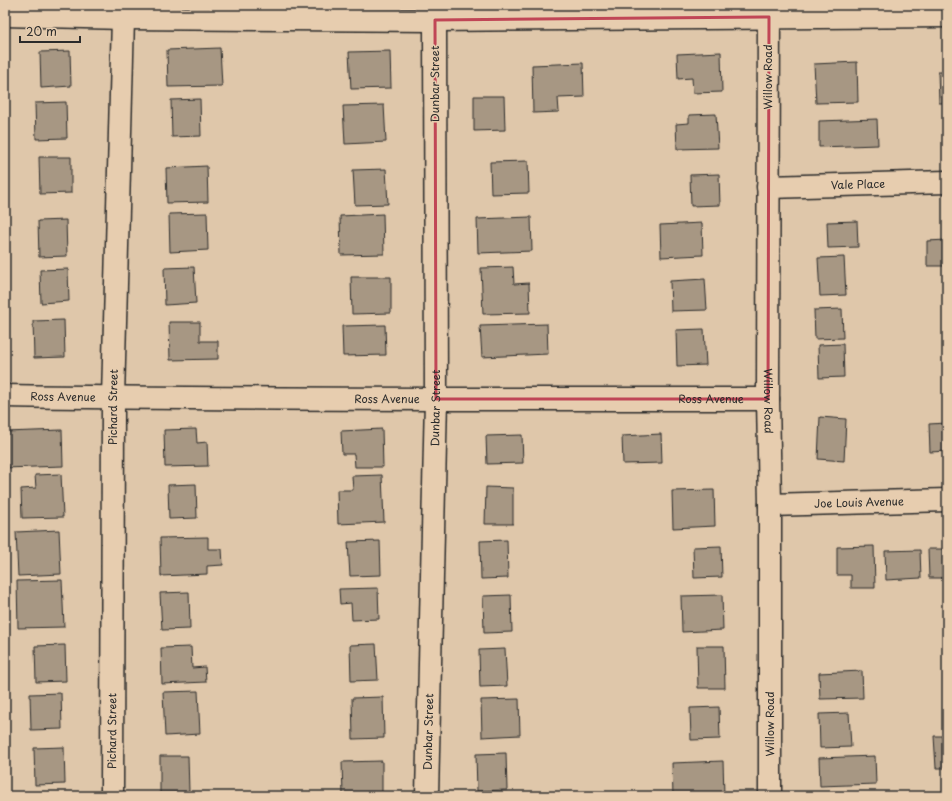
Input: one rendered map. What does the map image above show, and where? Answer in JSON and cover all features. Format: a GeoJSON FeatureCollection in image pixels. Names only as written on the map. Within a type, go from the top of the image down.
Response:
{"type":"FeatureCollection","features":[{"type":"Feature","properties":{"kind":"street"},"geometry":{"type":"LineString","coordinates":[[5,15],[123,18],[435,20],[769,11],[947,16]]}},
{"type":"Feature","properties":{"kind":"street","name":"Willow Road"},"geometry":{"type":"LineString","coordinates":[[769,11],[768,399],[770,505],[770,796]]}},
{"type":"Feature","properties":{"kind":"street","name":"Pichard Street"},"geometry":{"type":"LineString","coordinates":[[112,796],[113,398],[123,18]]}},
{"type":"Feature","properties":{"kind":"street","name":"Dunbar Street"},"geometry":{"type":"LineString","coordinates":[[427,796],[436,399],[435,20]]}},
{"type":"Feature","properties":{"kind":"street","name":"Vale Place"},"geometry":{"type":"LineString","coordinates":[[768,187],[947,182]]}},
{"type":"Feature","properties":{"kind":"street","name":"Ross Avenue"},"geometry":{"type":"LineString","coordinates":[[5,396],[113,398],[768,399]]}},
{"type":"Feature","properties":{"kind":"street","name":"Joe Louis Avenue"},"geometry":{"type":"LineString","coordinates":[[770,505],[947,500]]}},
{"type":"Feature","properties":{"kind":"highlighted area"},"geometry":{"type":"Polygon","coordinates":[[[769,17],[768,399],[436,399],[435,20],[769,17]]]}},
{"type":"Feature","properties":{"kind":"building"},"geometry":{"type":"Polygon","coordinates":[[[220,48],[222,86],[168,87],[167,50],[220,48]]]}},
{"type":"Feature","properties":{"kind":"building"},"geometry":{"type":"Polygon","coordinates":[[[70,51],[71,86],[41,88],[40,52],[70,51]]]}},
{"type":"Feature","properties":{"kind":"building"},"geometry":{"type":"Polygon","coordinates":[[[390,51],[391,88],[351,89],[349,52],[390,51]]]}},
{"type":"Feature","properties":{"kind":"building"},"geometry":{"type":"Polygon","coordinates":[[[721,52],[722,92],[693,93],[692,78],[678,79],[677,54],[721,52]]]}},
{"type":"Feature","properties":{"kind":"building"},"geometry":{"type":"Polygon","coordinates":[[[857,62],[858,102],[816,103],[814,64],[857,62]]]}},
{"type":"Feature","properties":{"kind":"building"},"geometry":{"type":"Polygon","coordinates":[[[583,63],[584,97],[558,98],[559,112],[533,113],[532,65],[583,63]]]}},
{"type":"Feature","properties":{"kind":"building"},"geometry":{"type":"Polygon","coordinates":[[[938,72],[947,72],[947,103],[939,103],[938,72]]]}},
{"type":"Feature","properties":{"kind":"building"},"geometry":{"type":"Polygon","coordinates":[[[474,96],[504,96],[505,130],[474,131],[474,96]]]}},
{"type":"Feature","properties":{"kind":"building"},"geometry":{"type":"Polygon","coordinates":[[[200,99],[201,136],[172,137],[171,100],[200,99]]]}},
{"type":"Feature","properties":{"kind":"building"},"geometry":{"type":"Polygon","coordinates":[[[66,102],[67,138],[36,139],[35,103],[66,102]]]}},
{"type":"Feature","properties":{"kind":"building"},"geometry":{"type":"Polygon","coordinates":[[[384,105],[386,142],[345,144],[343,106],[384,105]]]}},
{"type":"Feature","properties":{"kind":"building"},"geometry":{"type":"Polygon","coordinates":[[[716,114],[718,148],[677,149],[676,124],[689,123],[689,115],[716,114]]]}},
{"type":"Feature","properties":{"kind":"building"},"geometry":{"type":"Polygon","coordinates":[[[877,119],[878,145],[819,147],[819,121],[877,119]]]}},
{"type":"Feature","properties":{"kind":"building"},"geometry":{"type":"Polygon","coordinates":[[[39,157],[71,157],[71,193],[40,194],[39,157]]]}},
{"type":"Feature","properties":{"kind":"building"},"geometry":{"type":"Polygon","coordinates":[[[528,161],[529,193],[491,194],[490,162],[528,161]]]}},
{"type":"Feature","properties":{"kind":"building"},"geometry":{"type":"Polygon","coordinates":[[[207,166],[208,202],[167,203],[166,168],[207,166]]]}},
{"type":"Feature","properties":{"kind":"building"},"geometry":{"type":"Polygon","coordinates":[[[386,169],[388,204],[355,205],[353,170],[386,169]]]}},
{"type":"Feature","properties":{"kind":"building"},"geometry":{"type":"Polygon","coordinates":[[[719,174],[720,205],[691,206],[690,175],[719,174]]]}},
{"type":"Feature","properties":{"kind":"building"},"geometry":{"type":"Polygon","coordinates":[[[207,213],[208,250],[170,252],[169,214],[207,213]]]}},
{"type":"Feature","properties":{"kind":"building"},"geometry":{"type":"Polygon","coordinates":[[[383,214],[384,254],[341,255],[340,216],[383,214]]]}},
{"type":"Feature","properties":{"kind":"building"},"geometry":{"type":"Polygon","coordinates":[[[531,217],[532,251],[478,253],[477,219],[531,217]]]}},
{"type":"Feature","properties":{"kind":"building"},"geometry":{"type":"Polygon","coordinates":[[[66,220],[67,256],[39,257],[38,221],[66,220]]]}},
{"type":"Feature","properties":{"kind":"building"},"geometry":{"type":"Polygon","coordinates":[[[857,221],[858,247],[828,248],[827,222],[857,221]]]}},
{"type":"Feature","properties":{"kind":"building"},"geometry":{"type":"Polygon","coordinates":[[[702,223],[703,255],[661,257],[660,225],[702,223]]]}},
{"type":"Feature","properties":{"kind":"building"},"geometry":{"type":"Polygon","coordinates":[[[947,240],[947,266],[927,266],[927,241],[947,240]]]}},
{"type":"Feature","properties":{"kind":"building"},"geometry":{"type":"Polygon","coordinates":[[[844,257],[846,295],[820,296],[818,258],[844,257]]]}},
{"type":"Feature","properties":{"kind":"building"},"geometry":{"type":"Polygon","coordinates":[[[194,267],[196,303],[165,305],[164,268],[194,267]]]}},
{"type":"Feature","properties":{"kind":"building"},"geometry":{"type":"Polygon","coordinates":[[[513,267],[514,284],[529,283],[530,313],[483,314],[481,268],[513,267]]]}},
{"type":"Feature","properties":{"kind":"building"},"geometry":{"type":"Polygon","coordinates":[[[68,269],[69,301],[41,303],[40,270],[68,269]]]}},
{"type":"Feature","properties":{"kind":"building"},"geometry":{"type":"Polygon","coordinates":[[[351,277],[391,277],[391,313],[352,314],[351,277]]]}},
{"type":"Feature","properties":{"kind":"building"},"geometry":{"type":"Polygon","coordinates":[[[705,279],[707,310],[671,311],[670,281],[705,279]]]}},
{"type":"Feature","properties":{"kind":"building"},"geometry":{"type":"Polygon","coordinates":[[[842,309],[843,338],[815,339],[814,310],[842,309]]]}},
{"type":"Feature","properties":{"kind":"building"},"geometry":{"type":"Polygon","coordinates":[[[64,320],[65,357],[34,358],[33,321],[64,320]]]}},
{"type":"Feature","properties":{"kind":"building"},"geometry":{"type":"Polygon","coordinates":[[[169,322],[200,322],[200,341],[218,341],[218,359],[170,360],[169,322]]]}},
{"type":"Feature","properties":{"kind":"building"},"geometry":{"type":"Polygon","coordinates":[[[547,324],[548,354],[482,357],[480,326],[547,324]]]}},
{"type":"Feature","properties":{"kind":"building"},"geometry":{"type":"Polygon","coordinates":[[[385,325],[386,355],[343,356],[342,326],[385,325]]]}},
{"type":"Feature","properties":{"kind":"building"},"geometry":{"type":"Polygon","coordinates":[[[704,329],[706,365],[677,366],[676,330],[704,329]]]}},
{"type":"Feature","properties":{"kind":"building"},"geometry":{"type":"Polygon","coordinates":[[[843,344],[844,377],[819,378],[818,345],[843,344]]]}},
{"type":"Feature","properties":{"kind":"building"},"geometry":{"type":"Polygon","coordinates":[[[820,417],[846,419],[844,461],[818,459],[820,417]]]}},
{"type":"Feature","properties":{"kind":"building"},"geometry":{"type":"Polygon","coordinates":[[[947,423],[947,451],[930,452],[929,424],[947,423]]]}},
{"type":"Feature","properties":{"kind":"building"},"geometry":{"type":"Polygon","coordinates":[[[196,429],[197,443],[207,442],[208,466],[165,467],[164,430],[196,429]]]}},
{"type":"Feature","properties":{"kind":"building"},"geometry":{"type":"Polygon","coordinates":[[[382,429],[383,467],[355,467],[354,454],[342,454],[341,431],[382,429]]]}},
{"type":"Feature","properties":{"kind":"building"},"geometry":{"type":"Polygon","coordinates":[[[62,430],[63,466],[5,468],[5,432],[62,430]]]}},
{"type":"Feature","properties":{"kind":"building"},"geometry":{"type":"Polygon","coordinates":[[[661,434],[662,463],[623,464],[622,436],[661,434]]]}},
{"type":"Feature","properties":{"kind":"building"},"geometry":{"type":"Polygon","coordinates":[[[522,435],[523,463],[487,464],[486,436],[522,435]]]}},
{"type":"Feature","properties":{"kind":"building"},"geometry":{"type":"Polygon","coordinates":[[[61,474],[63,517],[22,518],[21,489],[36,488],[35,475],[61,474]]]}},
{"type":"Feature","properties":{"kind":"building"},"geometry":{"type":"Polygon","coordinates":[[[382,475],[384,522],[338,524],[337,490],[353,490],[352,476],[382,475]]]}},
{"type":"Feature","properties":{"kind":"building"},"geometry":{"type":"Polygon","coordinates":[[[196,484],[197,518],[169,519],[168,485],[196,484]]]}},
{"type":"Feature","properties":{"kind":"building"},"geometry":{"type":"Polygon","coordinates":[[[486,487],[513,488],[513,524],[485,524],[486,487]]]}},
{"type":"Feature","properties":{"kind":"building"},"geometry":{"type":"Polygon","coordinates":[[[714,490],[715,526],[673,528],[672,491],[714,490]]]}},
{"type":"Feature","properties":{"kind":"building"},"geometry":{"type":"Polygon","coordinates":[[[59,530],[61,574],[18,576],[16,532],[59,530]]]}},
{"type":"Feature","properties":{"kind":"building"},"geometry":{"type":"Polygon","coordinates":[[[208,537],[208,549],[222,549],[223,565],[207,566],[207,574],[161,576],[160,538],[208,537]]]}},
{"type":"Feature","properties":{"kind":"building"},"geometry":{"type":"Polygon","coordinates":[[[507,540],[508,578],[481,579],[480,541],[507,540]]]}},
{"type":"Feature","properties":{"kind":"building"},"geometry":{"type":"Polygon","coordinates":[[[380,541],[381,575],[350,576],[348,542],[380,541]]]}},
{"type":"Feature","properties":{"kind":"building"},"geometry":{"type":"Polygon","coordinates":[[[721,546],[722,577],[694,578],[693,547],[721,546]]]}},
{"type":"Feature","properties":{"kind":"building"},"geometry":{"type":"Polygon","coordinates":[[[874,546],[875,588],[851,588],[851,575],[837,575],[837,547],[874,546]]]}},
{"type":"Feature","properties":{"kind":"building"},"geometry":{"type":"Polygon","coordinates":[[[928,549],[947,549],[947,578],[929,578],[928,549]]]}},
{"type":"Feature","properties":{"kind":"building"},"geometry":{"type":"Polygon","coordinates":[[[920,550],[921,578],[886,580],[885,551],[920,550]]]}},
{"type":"Feature","properties":{"kind":"building"},"geometry":{"type":"Polygon","coordinates":[[[62,580],[64,627],[18,628],[17,581],[62,580]]]}},
{"type":"Feature","properties":{"kind":"building"},"geometry":{"type":"Polygon","coordinates":[[[378,588],[379,619],[352,620],[351,603],[340,604],[339,589],[378,588]]]}},
{"type":"Feature","properties":{"kind":"building"},"geometry":{"type":"Polygon","coordinates":[[[189,592],[190,629],[162,630],[160,593],[189,592]]]}},
{"type":"Feature","properties":{"kind":"building"},"geometry":{"type":"Polygon","coordinates":[[[511,595],[512,632],[484,633],[483,596],[511,595]]]}},
{"type":"Feature","properties":{"kind":"building"},"geometry":{"type":"Polygon","coordinates":[[[722,595],[723,630],[682,632],[681,596],[722,595]]]}},
{"type":"Feature","properties":{"kind":"building"},"geometry":{"type":"Polygon","coordinates":[[[376,644],[378,680],[351,681],[350,645],[376,644]]]}},
{"type":"Feature","properties":{"kind":"building"},"geometry":{"type":"Polygon","coordinates":[[[65,645],[66,681],[36,682],[35,646],[65,645]]]}},
{"type":"Feature","properties":{"kind":"building"},"geometry":{"type":"Polygon","coordinates":[[[697,646],[724,646],[725,688],[698,688],[697,646]]]}},
{"type":"Feature","properties":{"kind":"building"},"geometry":{"type":"Polygon","coordinates":[[[191,647],[192,668],[205,667],[206,682],[162,684],[161,648],[191,647]]]}},
{"type":"Feature","properties":{"kind":"building"},"geometry":{"type":"Polygon","coordinates":[[[505,649],[507,686],[480,687],[479,650],[505,649]]]}},
{"type":"Feature","properties":{"kind":"building"},"geometry":{"type":"Polygon","coordinates":[[[862,671],[863,698],[820,699],[819,673],[862,671]]]}},
{"type":"Feature","properties":{"kind":"building"},"geometry":{"type":"Polygon","coordinates":[[[198,691],[200,734],[165,736],[163,692],[198,691]]]}},
{"type":"Feature","properties":{"kind":"building"},"geometry":{"type":"Polygon","coordinates":[[[61,693],[62,729],[31,730],[30,694],[61,693]]]}},
{"type":"Feature","properties":{"kind":"building"},"geometry":{"type":"Polygon","coordinates":[[[383,697],[384,738],[353,739],[352,698],[383,697]]]}},
{"type":"Feature","properties":{"kind":"building"},"geometry":{"type":"Polygon","coordinates":[[[519,699],[520,735],[482,737],[481,700],[519,699]]]}},
{"type":"Feature","properties":{"kind":"building"},"geometry":{"type":"Polygon","coordinates":[[[719,707],[720,739],[691,740],[690,708],[719,707]]]}},
{"type":"Feature","properties":{"kind":"building"},"geometry":{"type":"Polygon","coordinates":[[[849,713],[851,747],[820,748],[819,714],[849,713]]]}},
{"type":"Feature","properties":{"kind":"building"},"geometry":{"type":"Polygon","coordinates":[[[934,736],[947,736],[947,768],[936,768],[934,736]]]}},
{"type":"Feature","properties":{"kind":"building"},"geometry":{"type":"Polygon","coordinates":[[[64,747],[65,784],[35,785],[34,748],[64,747]]]}},
{"type":"Feature","properties":{"kind":"building"},"geometry":{"type":"Polygon","coordinates":[[[506,753],[507,790],[477,791],[476,754],[506,753]]]}},
{"type":"Feature","properties":{"kind":"building"},"geometry":{"type":"Polygon","coordinates":[[[160,756],[188,756],[189,792],[160,793],[160,756]]]}},
{"type":"Feature","properties":{"kind":"building"},"geometry":{"type":"Polygon","coordinates":[[[875,756],[876,784],[820,786],[819,758],[875,756]]]}},
{"type":"Feature","properties":{"kind":"building"},"geometry":{"type":"Polygon","coordinates":[[[382,761],[382,796],[343,796],[342,762],[382,761]]]}},
{"type":"Feature","properties":{"kind":"building"},"geometry":{"type":"Polygon","coordinates":[[[723,761],[724,795],[673,796],[672,763],[723,761]]]}}]}
